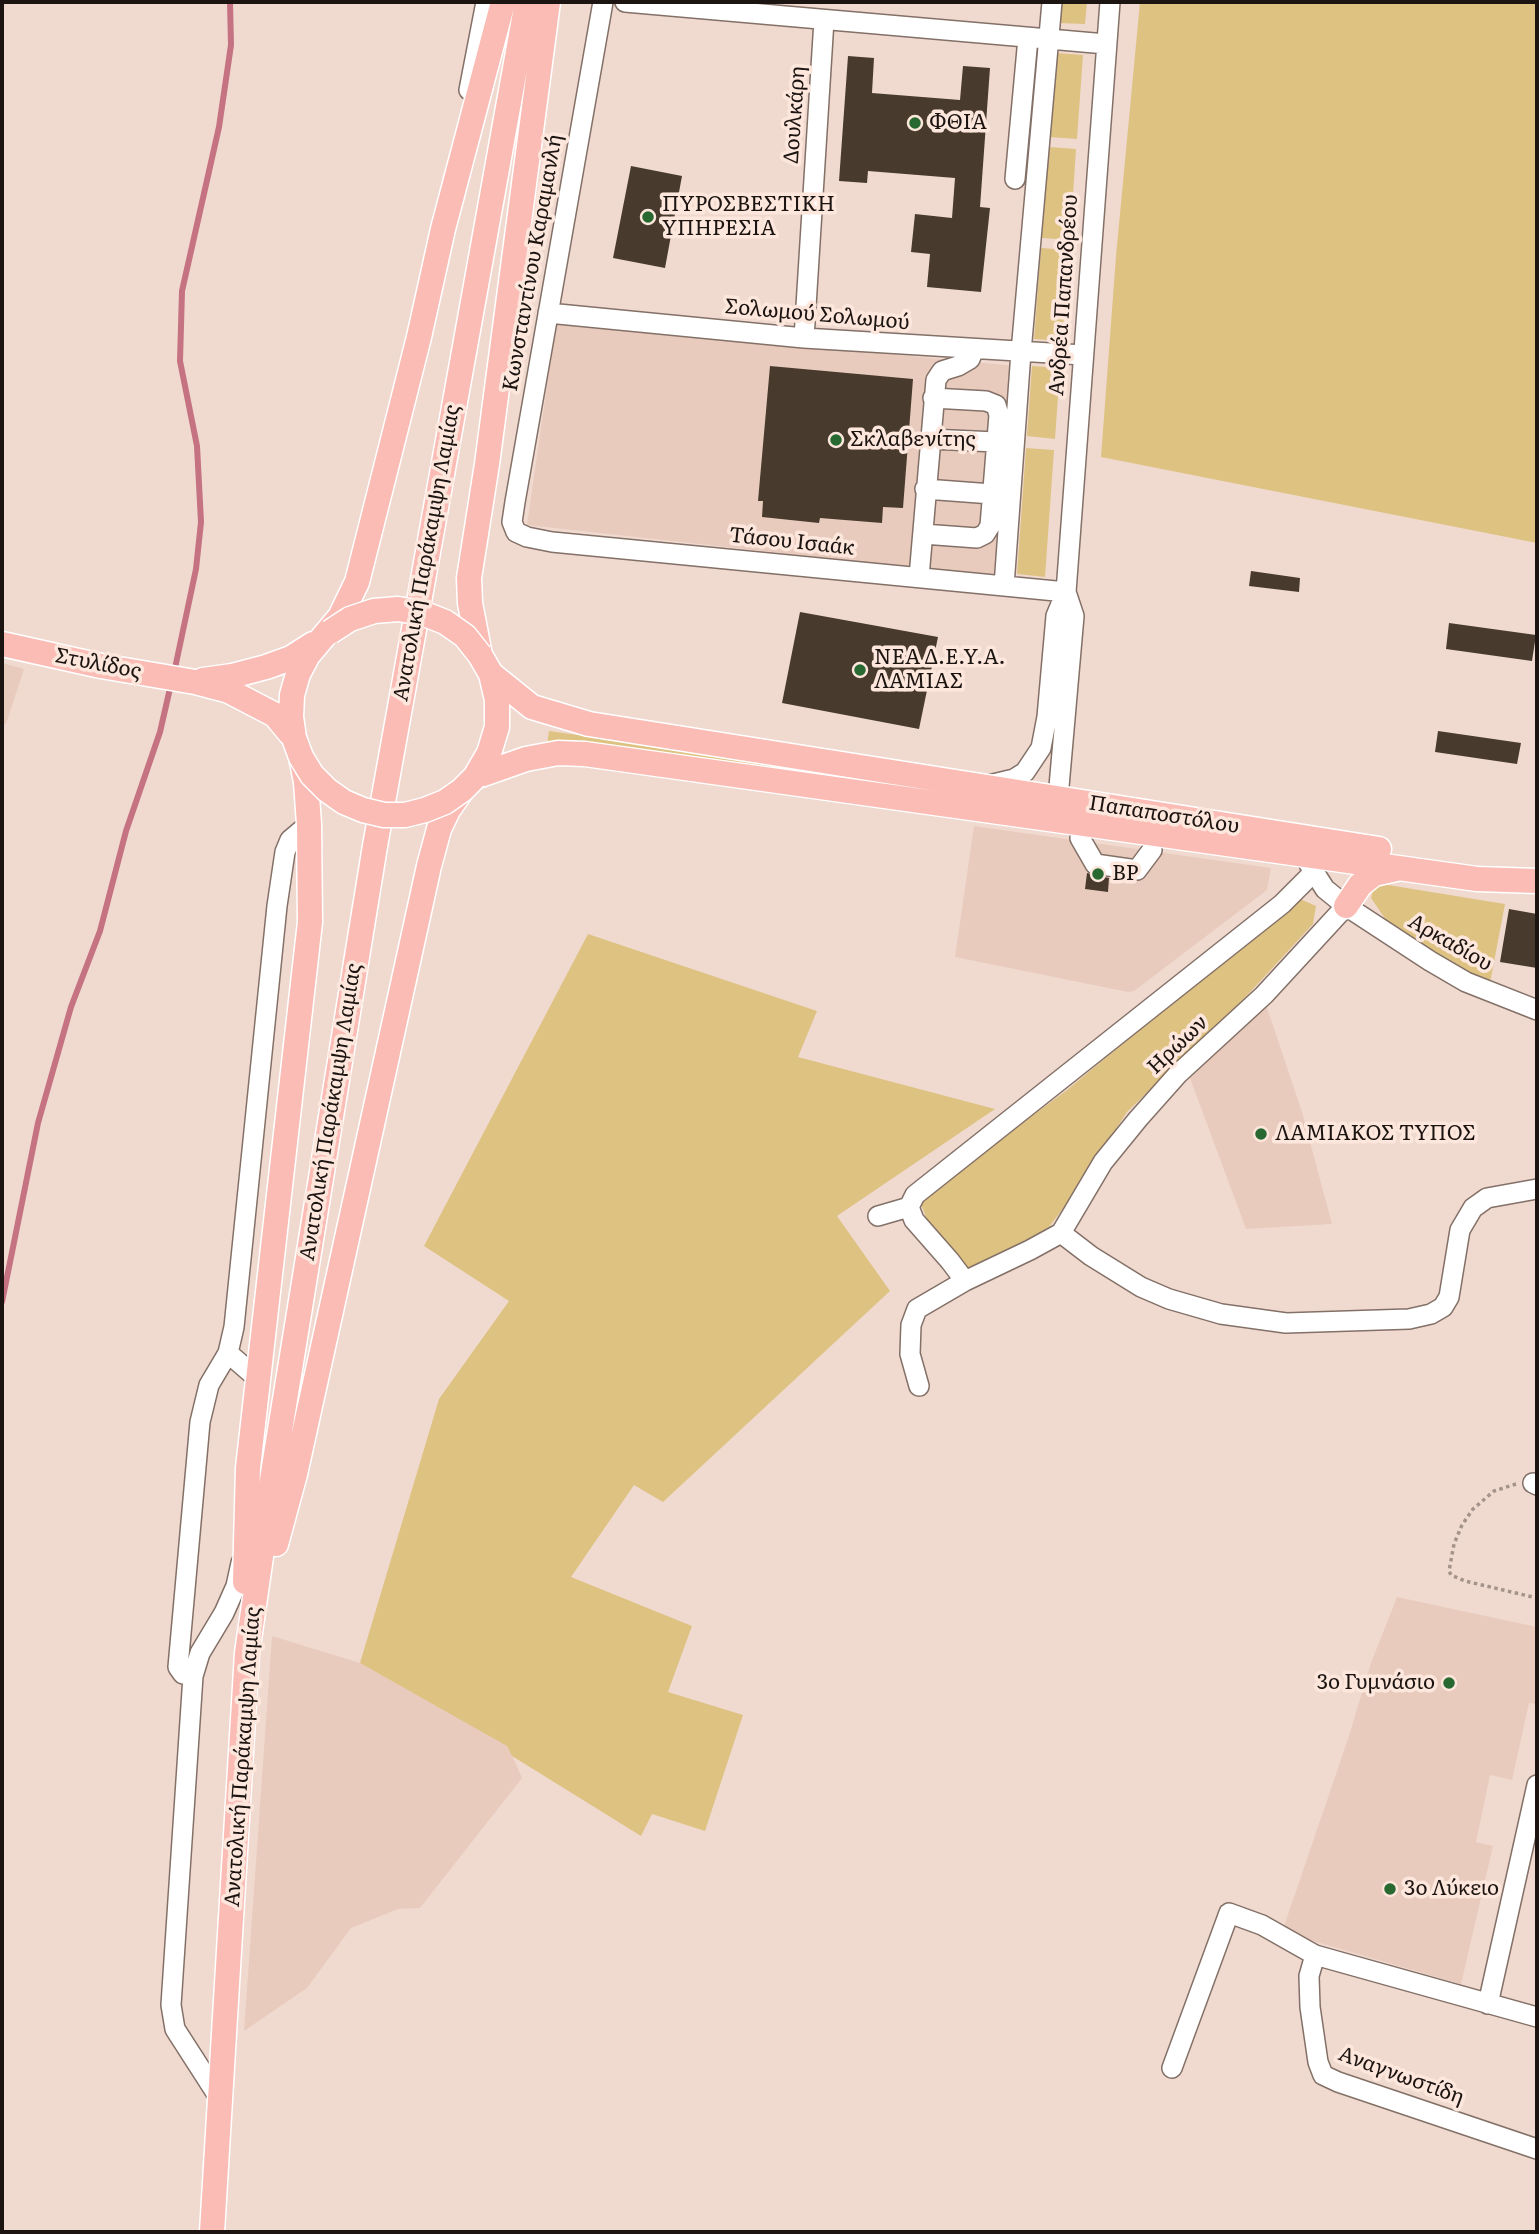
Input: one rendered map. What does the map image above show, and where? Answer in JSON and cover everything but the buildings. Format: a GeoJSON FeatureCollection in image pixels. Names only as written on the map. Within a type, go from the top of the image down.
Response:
{"type":"FeatureCollection","features":[{"type":"Feature","properties":{"kind":"main road"},"geometry":{"type":"LineString","coordinates":[[247,1653],[245,1549],[248,1468],[310,922],[309,824],[291,717],[292,695],[298,674],[308,655],[348,603],[357,582],[419,337],[443,229],[503,2]]}},
{"type":"Feature","properties":{"kind":"main road","name":"Ανατολική Παράκαμψη Λαμίας"},"geometry":{"type":"LineString","coordinates":[[212,2232],[247,1653],[274,1467],[374,846],[527,2]]}},
{"type":"Feature","properties":{"kind":"main road"},"geometry":{"type":"LineString","coordinates":[[247,1653],[295,1474],[429,866],[439,829],[448,810],[489,753],[497,727],[497,700],[470,603],[469,578],[487,464],[548,2]]}},
{"type":"Feature","properties":{"kind":"main road"},"geometry":{"type":"LineString","coordinates":[[325,636],[350,619],[374,611],[398,609],[422,613],[445,622],[464,636],[485,664]]}},
{"type":"Feature","properties":{"kind":"main road","name":"Στυλίδος"},"geometry":{"type":"LineString","coordinates":[[195,682],[266,667],[291,658],[325,636]]}},
{"type":"Feature","properties":{"kind":"main road","name":"Στυλίδος"},"geometry":{"type":"LineString","coordinates":[[2,645],[229,691],[275,715],[298,748]]}},
{"type":"Feature","properties":{"kind":"main road","name":"Παπαποστόλου"},"geometry":{"type":"LineString","coordinates":[[485,664],[532,707],[561,717],[589,724],[986,786],[1052,808]]}},
{"type":"Feature","properties":{"kind":"main road"},"geometry":{"type":"LineString","coordinates":[[298,748],[312,775],[327,790],[344,802],[384,815],[405,815],[425,810],[445,802],[468,784]]}},
{"type":"Feature","properties":{"kind":"main road","name":"Παπαποστόλου"},"geometry":{"type":"LineString","coordinates":[[468,784],[526,758],[558,753],[585,754],[897,797],[1052,808],[1311,856],[1477,879],[1537,881]]}},
{"type":"Feature","properties":{"kind":"main road","name":"Παπαποστόλου"},"geometry":{"type":"LineString","coordinates":[[1311,856],[1480,864],[1537,881]]}},
{"type":"Feature","properties":{"kind":"main road"},"geometry":{"type":"LineString","coordinates":[[1346,906],[1360,885],[1374,874],[1403,868]]}},
{"type":"Feature","properties":{"kind":"street"},"geometry":{"type":"LineString","coordinates":[[443,229],[486,2]]}},
{"type":"Feature","properties":{"kind":"street","name":"Κωνσταντίνου Καραμανλή"},"geometry":{"type":"LineString","coordinates":[[516,531],[512,522],[603,2]]}},
{"type":"Feature","properties":{"kind":"street"},"geometry":{"type":"LineString","coordinates":[[625,2],[1106,44]]}},
{"type":"Feature","properties":{"kind":"street"},"geometry":{"type":"LineString","coordinates":[[1004,586],[1021,352],[1052,2]]}},
{"type":"Feature","properties":{"kind":"street","name":"Ανδρέα Παπανδρέου"},"geometry":{"type":"LineString","coordinates":[[986,786],[1014,779],[1025,772],[1041,748],[1047,717],[1056,616],[1066,592],[1110,2]]}},
{"type":"Feature","properties":{"kind":"street","name":"Δουλκάρη"},"geometry":{"type":"LineString","coordinates":[[804,338],[824,20]]}},
{"type":"Feature","properties":{"kind":"street"},"geometry":{"type":"LineString","coordinates":[[1015,179],[1028,38]]}},
{"type":"Feature","properties":{"kind":"street","name":"Σολωμού Σολωμού"},"geometry":{"type":"LineString","coordinates":[[548,313],[804,338],[1083,355]]}},
{"type":"Feature","properties":{"kind":"street"},"geometry":{"type":"LineString","coordinates":[[919,578],[936,380],[942,371],[970,359],[974,349]]}},
{"type":"Feature","properties":{"kind":"street"},"geometry":{"type":"LineString","coordinates":[[923,534],[976,538],[985,534],[990,526],[999,415],[996,405],[986,401],[933,398]]}},
{"type":"Feature","properties":{"kind":"street"},"geometry":{"type":"LineString","coordinates":[[930,439],[996,442]]}},
{"type":"Feature","properties":{"kind":"street"},"geometry":{"type":"LineString","coordinates":[[925,489],[992,494]]}},
{"type":"Feature","properties":{"kind":"street","name":"Τάσου Ισαάκ"},"geometry":{"type":"LineString","coordinates":[[516,531],[527,537],[552,542],[1066,592]]}},
{"type":"Feature","properties":{"kind":"street","name":"Ανδρέα Παπανδρέου"},"geometry":{"type":"LineString","coordinates":[[1052,808],[1074,616],[1066,592]]}},
{"type":"Feature","properties":{"kind":"street"},"geometry":{"type":"LineString","coordinates":[[192,1676],[183,1675],[178,1667],[200,1422],[209,1385],[228,1353],[234,1327],[283,866],[290,840],[309,824]]}},
{"type":"Feature","properties":{"kind":"street"},"geometry":{"type":"LineString","coordinates":[[1080,838],[1095,864],[1137,870],[1152,850]]}},
{"type":"Feature","properties":{"kind":"street"},"geometry":{"type":"LineString","coordinates":[[878,1216],[909,1207],[915,1195],[1272,912],[1311,856]]}},
{"type":"Feature","properties":{"kind":"street","name":"Αρκαδίου"},"geometry":{"type":"LineString","coordinates":[[1311,856],[1325,889],[1346,906],[1466,982],[1537,1010]]}},
{"type":"Feature","properties":{"kind":"street","name":"Ηρώων"},"geometry":{"type":"LineString","coordinates":[[1061,1233],[1102,1162],[1138,1119],[1178,1074],[1264,995],[1346,906]]}},
{"type":"Feature","properties":{"kind":"street"},"geometry":{"type":"LineString","coordinates":[[919,1386],[910,1354],[911,1325],[917,1309],[1061,1233],[1091,1256],[1141,1287],[1221,1314],[1286,1322],[1409,1319],[1430,1314],[1443,1307],[1449,1297],[1460,1230],[1473,1208],[1487,1198],[1537,1189]]}},
{"type":"Feature","properties":{"kind":"street"},"geometry":{"type":"LineString","coordinates":[[909,1207],[914,1220],[965,1282]]}},
{"type":"Feature","properties":{"kind":"street"},"geometry":{"type":"LineString","coordinates":[[228,1353],[258,1379]]}},
{"type":"Feature","properties":{"kind":"street"},"geometry":{"type":"LineString","coordinates":[[220,2099],[175,2029],[171,2005],[192,1676],[200,1653],[224,1613],[236,1586],[245,1549]]}},
{"type":"Feature","properties":{"kind":"street"},"geometry":{"type":"LineString","coordinates":[[1488,2004],[1537,1785]]}},
{"type":"Feature","properties":{"kind":"street"},"geometry":{"type":"LineString","coordinates":[[1172,2068],[1229,1913],[1262,1925],[1315,1955],[1537,2017]]}},
{"type":"Feature","properties":{"kind":"street","name":"Αναγνωστίδη"},"geometry":{"type":"LineString","coordinates":[[1315,1955],[1309,1976],[1310,2007],[1318,2062],[1323,2075],[1537,2149]]}},
{"type":"Feature","properties":{"kind":"path"},"geometry":{"type":"LineString","coordinates":[[1535,1484],[1516,1484],[1494,1491],[1473,1509],[1454,1544],[1449,1571],[1451,1575],[1465,1581],[1537,1598]]}},
{"type":"Feature","properties":{"kind":"shaded area"},"geometry":{"type":"Polygon","coordinates":[[[1059,2],[1087,2],[1085,24],[1058,23],[1059,2]]]}},
{"type":"Feature","properties":{"kind":"shaded area"},"geometry":{"type":"Polygon","coordinates":[[[1140,2],[1537,2],[1537,543],[1101,457],[1116,256],[1140,2]]]}},
{"type":"Feature","properties":{"kind":"shaded area"},"geometry":{"type":"Polygon","coordinates":[[[1056,53],[1083,55],[1077,139],[1049,137],[1056,53]]]}},
{"type":"Feature","properties":{"kind":"shaded area"},"geometry":{"type":"Polygon","coordinates":[[[1049,147],[1076,149],[1070,240],[1042,238],[1049,147]]]}},
{"type":"Feature","properties":{"kind":"shaded area"},"geometry":{"type":"Polygon","coordinates":[[[1041,248],[1069,250],[1062,341],[1034,339],[1041,248]]]}},
{"type":"Feature","properties":{"kind":"shaded area"},"geometry":{"type":"Polygon","coordinates":[[[556,323],[1017,366],[1000,577],[527,525],[556,323]]]}},
{"type":"Feature","properties":{"kind":"shaded area"},"geometry":{"type":"Polygon","coordinates":[[[1032,366],[1060,368],[1055,439],[1027,436],[1032,366]]]}},
{"type":"Feature","properties":{"kind":"shaded area"},"geometry":{"type":"Polygon","coordinates":[[[1026,448],[1054,450],[1045,577],[1017,574],[1026,448]]]}},
{"type":"Feature","properties":{"kind":"shaded area"},"geometry":{"type":"Polygon","coordinates":[[[2,663],[24,669],[6,724],[2,725],[2,663]]]}},
{"type":"Feature","properties":{"kind":"shaded area"},"geometry":{"type":"Polygon","coordinates":[[[549,731],[1003,795],[1002,803],[547,745],[549,731]]]}},
{"type":"Feature","properties":{"kind":"shaded area"},"geometry":{"type":"Polygon","coordinates":[[[974,826],[1271,868],[1267,890],[1134,991],[1128,992],[955,957],[974,826]]]}},
{"type":"Feature","properties":{"kind":"shaded area"},"geometry":{"type":"Polygon","coordinates":[[[1382,884],[1505,904],[1490,983],[1474,978],[1386,920],[1371,898],[1374,887],[1382,884]]]}},
{"type":"Feature","properties":{"kind":"shaded area"},"geometry":{"type":"Polygon","coordinates":[[[1298,898],[1316,906],[1313,924],[1240,1003],[1127,1112],[1049,1227],[1016,1248],[967,1272],[932,1233],[921,1204],[971,1161],[1067,1090],[1298,898]]]}},
{"type":"Feature","properties":{"kind":"shaded area"},"geometry":{"type":"Polygon","coordinates":[[[588,934],[817,1011],[798,1057],[995,1109],[837,1216],[890,1291],[663,1502],[634,1485],[571,1577],[692,1626],[668,1692],[743,1715],[705,1831],[652,1814],[641,1836],[512,1756],[507,1746],[360,1663],[439,1399],[509,1301],[424,1246],[588,934]]]}},
{"type":"Feature","properties":{"kind":"shaded area"},"geometry":{"type":"Polygon","coordinates":[[[1266,1005],[1302,1112],[1332,1224],[1246,1229],[1190,1078],[1266,1005]]]}},
{"type":"Feature","properties":{"kind":"shaded area"},"geometry":{"type":"Polygon","coordinates":[[[1397,1597],[1537,1627],[1537,1704],[1529,1703],[1512,1780],[1490,1775],[1476,1842],[1493,1846],[1461,1984],[1282,1932],[1371,1663],[1397,1597]]]}},
{"type":"Feature","properties":{"kind":"shaded area"},"geometry":{"type":"Polygon","coordinates":[[[272,1636],[360,1663],[508,1746],[522,1778],[420,1908],[398,1909],[351,1928],[307,1988],[244,2031],[272,1636]]]}},
{"type":"Feature","properties":{"kind":"waterway"},"geometry":{"type":"LineString","coordinates":[[174,673],[196,569],[201,522],[197,446],[180,361],[182,291],[219,127],[231,45],[230,2]]}},
{"type":"Feature","properties":{"kind":"waterway"},"geometry":{"type":"LineString","coordinates":[[2,1302],[38,1123],[71,1007],[100,931],[126,831],[160,732],[171,684]]}},
{"type":"Feature","properties":{"kind":"place","name":"ΦΘΙΑ"},"geometry":{"type":"Point","coordinates":[915,123]}},
{"type":"Feature","properties":{"kind":"place","name":"ΠΥΡΟΣΒΕΣΤΙΚΗ ΥΠΗΡΕΣΙΑ"},"geometry":{"type":"Point","coordinates":[648,217]}},
{"type":"Feature","properties":{"kind":"place","name":"Σκλαβενίτης"},"geometry":{"type":"Point","coordinates":[836,440]}},
{"type":"Feature","properties":{"kind":"place","name":"ΝΕΑ Δ.Ε.Υ.Α. ΛΑΜΙΑΣ"},"geometry":{"type":"Point","coordinates":[860,670]}},
{"type":"Feature","properties":{"kind":"place","name":"BP"},"geometry":{"type":"Point","coordinates":[1098,874]}},
{"type":"Feature","properties":{"kind":"place","name":"ΛΑΜΙΑΚΟΣ ΤΥΠΟΣ"},"geometry":{"type":"Point","coordinates":[1261,1134]}},
{"type":"Feature","properties":{"kind":"place","name":"3ο Γυμνάσιο"},"geometry":{"type":"Point","coordinates":[1449,1683]}},
{"type":"Feature","properties":{"kind":"place","name":"3ο Λύκειο"},"geometry":{"type":"Point","coordinates":[1390,1889]}}]}
